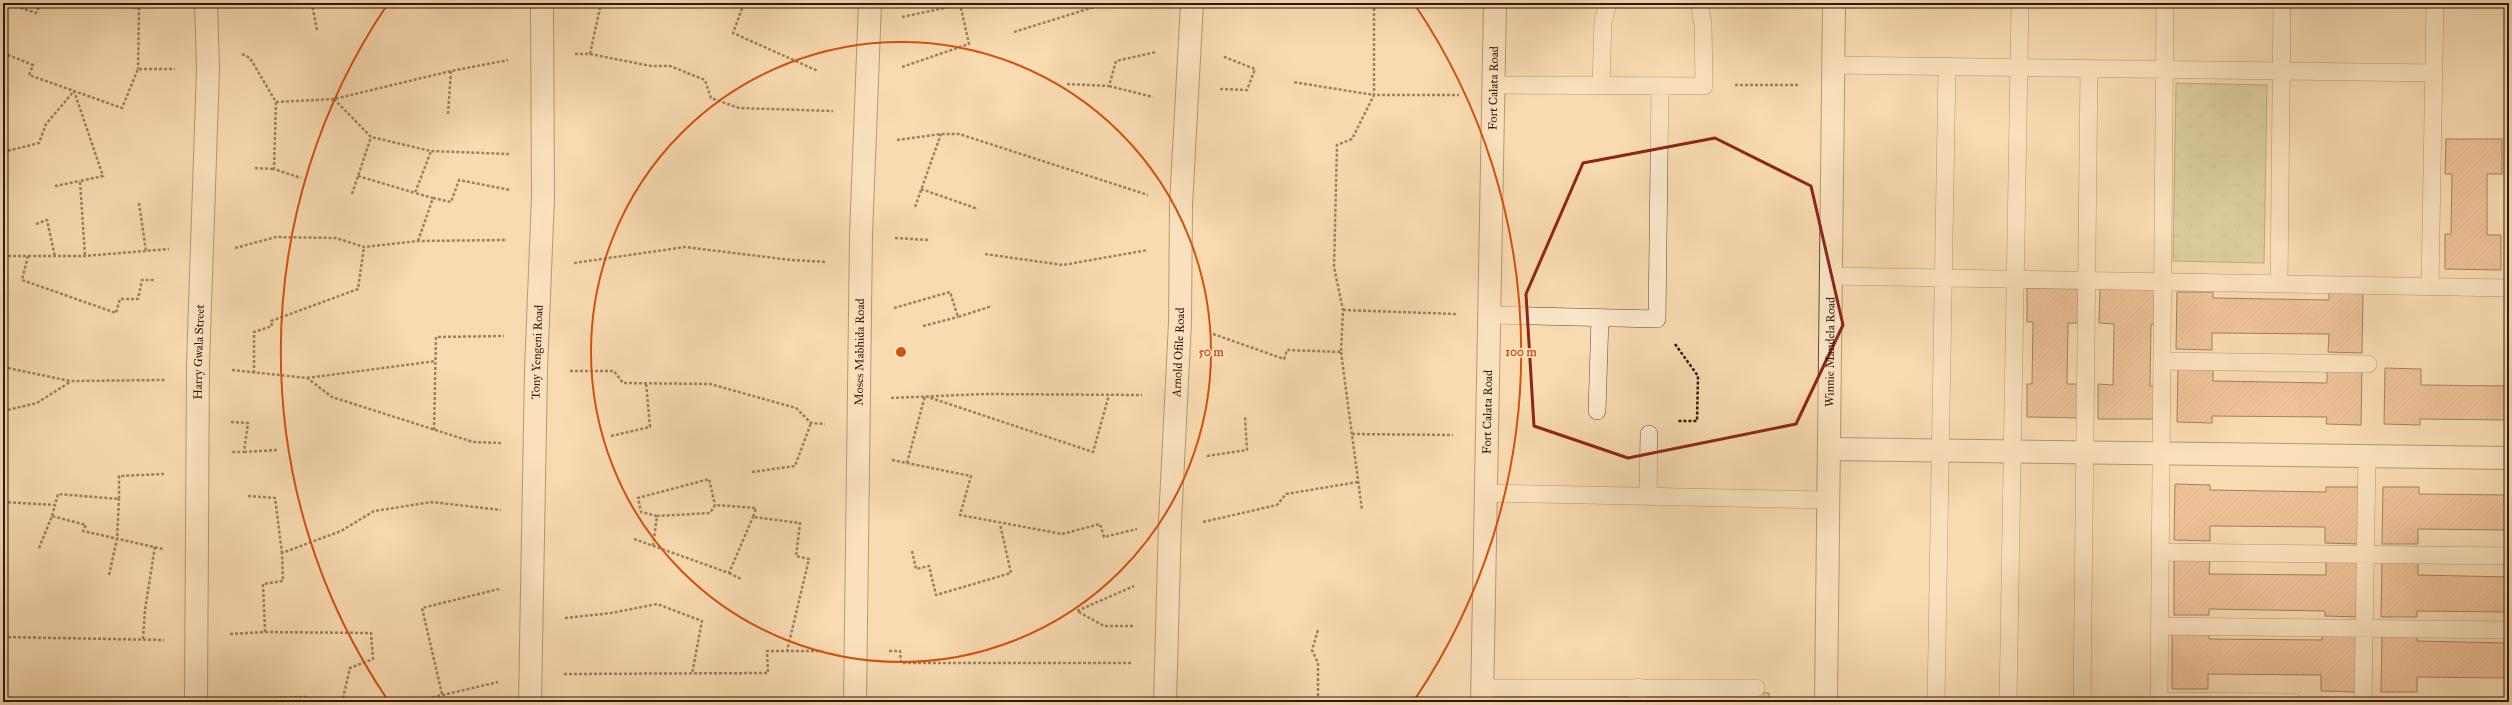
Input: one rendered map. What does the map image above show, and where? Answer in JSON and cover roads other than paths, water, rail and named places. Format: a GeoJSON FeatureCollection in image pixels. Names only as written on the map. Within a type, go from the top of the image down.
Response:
{"type":"FeatureCollection","features":[{"type":"Feature","properties":{"kind":"street","name":"Harry Gwala Street"},"geometry":{"type":"LineString","coordinates":[[196,701],[200,247],[208,69],[206,3]]}},
{"type":"Feature","properties":{"kind":"street","name":"Tony Yengeni Road"},"geometry":{"type":"LineString","coordinates":[[530,702],[534,445],[542,197],[542,3]]}},
{"type":"Feature","properties":{"kind":"street","name":"Moses Mabhida Road"},"geometry":{"type":"LineString","coordinates":[[855,702],[863,146],[870,3]]}},
{"type":"Feature","properties":{"kind":"street","name":"Arnold Ofile Road"},"geometry":{"type":"LineString","coordinates":[[1165,702],[1168,626],[1168,571],[1175,395],[1180,322],[1181,205],[1192,3]]}},
{"type":"Feature","properties":{"kind":"street","name":"Fort Calata Road"},"geometry":{"type":"LineString","coordinates":[[1483,695],[1495,3]]}},
{"type":"Feature","properties":{"kind":"street","name":"Winnie Mandela Road"},"geometry":{"type":"LineString","coordinates":[[1826,702],[1834,3]]}},
{"type":"Feature","properties":{"kind":"street"},"geometry":{"type":"LineString","coordinates":[[1829,449],[2509,458]]}},
{"type":"Feature","properties":{"kind":"lane"},"geometry":{"type":"LineString","coordinates":[[1601,86],[1602,22],[1608,3]]}},
{"type":"Feature","properties":{"kind":"lane"},"geometry":{"type":"LineString","coordinates":[[1494,90],[1601,86],[1704,86],[1703,24],[1699,3]]}},
{"type":"Feature","properties":{"kind":"lane"},"geometry":{"type":"LineString","coordinates":[[2008,702],[2020,3]]}},
{"type":"Feature","properties":{"kind":"lane"},"geometry":{"type":"LineString","coordinates":[[2166,3],[2159,701],[2294,702]]}},
{"type":"Feature","properties":{"kind":"lane"},"geometry":{"type":"LineString","coordinates":[[2279,284],[2282,3]]}},
{"type":"Feature","properties":{"kind":"lane"},"geometry":{"type":"LineString","coordinates":[[2430,286],[2435,3]]}},
{"type":"Feature","properties":{"kind":"lane"},"geometry":{"type":"LineString","coordinates":[[1834,75],[1947,66],[2434,73]]}},
{"type":"Feature","properties":{"kind":"lane"},"geometry":{"type":"LineString","coordinates":[[1936,702],[1947,66]]}},
{"type":"Feature","properties":{"kind":"lane"},"geometry":{"type":"LineString","coordinates":[[2082,702],[2089,68]]}},
{"type":"Feature","properties":{"kind":"lane"},"geometry":{"type":"LineString","coordinates":[[1490,315],[1657,319],[1660,86]]}},
{"type":"Feature","properties":{"kind":"lane"},"geometry":{"type":"LineString","coordinates":[[1831,276],[2509,288]]}},
{"type":"Feature","properties":{"kind":"lane"},"geometry":{"type":"LineString","coordinates":[[1597,411],[1600,318]]}},
{"type":"Feature","properties":{"kind":"lane"},"geometry":{"type":"LineString","coordinates":[[2163,362],[2368,364]]}},
{"type":"Feature","properties":{"kind":"lane"},"geometry":{"type":"LineString","coordinates":[[1648,495],[1649,434]]}},
{"type":"Feature","properties":{"kind":"lane"},"geometry":{"type":"LineString","coordinates":[[2363,702],[2367,456]]}},
{"type":"Feature","properties":{"kind":"lane"},"geometry":{"type":"LineString","coordinates":[[1486,493],[1648,495],[1828,500]]}},
{"type":"Feature","properties":{"kind":"lane"},"geometry":{"type":"LineString","coordinates":[[2160,552],[2509,556]]}},
{"type":"Feature","properties":{"kind":"lane"},"geometry":{"type":"LineString","coordinates":[[2159,626],[2509,630]]}},
{"type":"Feature","properties":{"kind":"lane"},"geometry":{"type":"LineString","coordinates":[[1483,695],[1638,694],[1756,688]]}}]}
